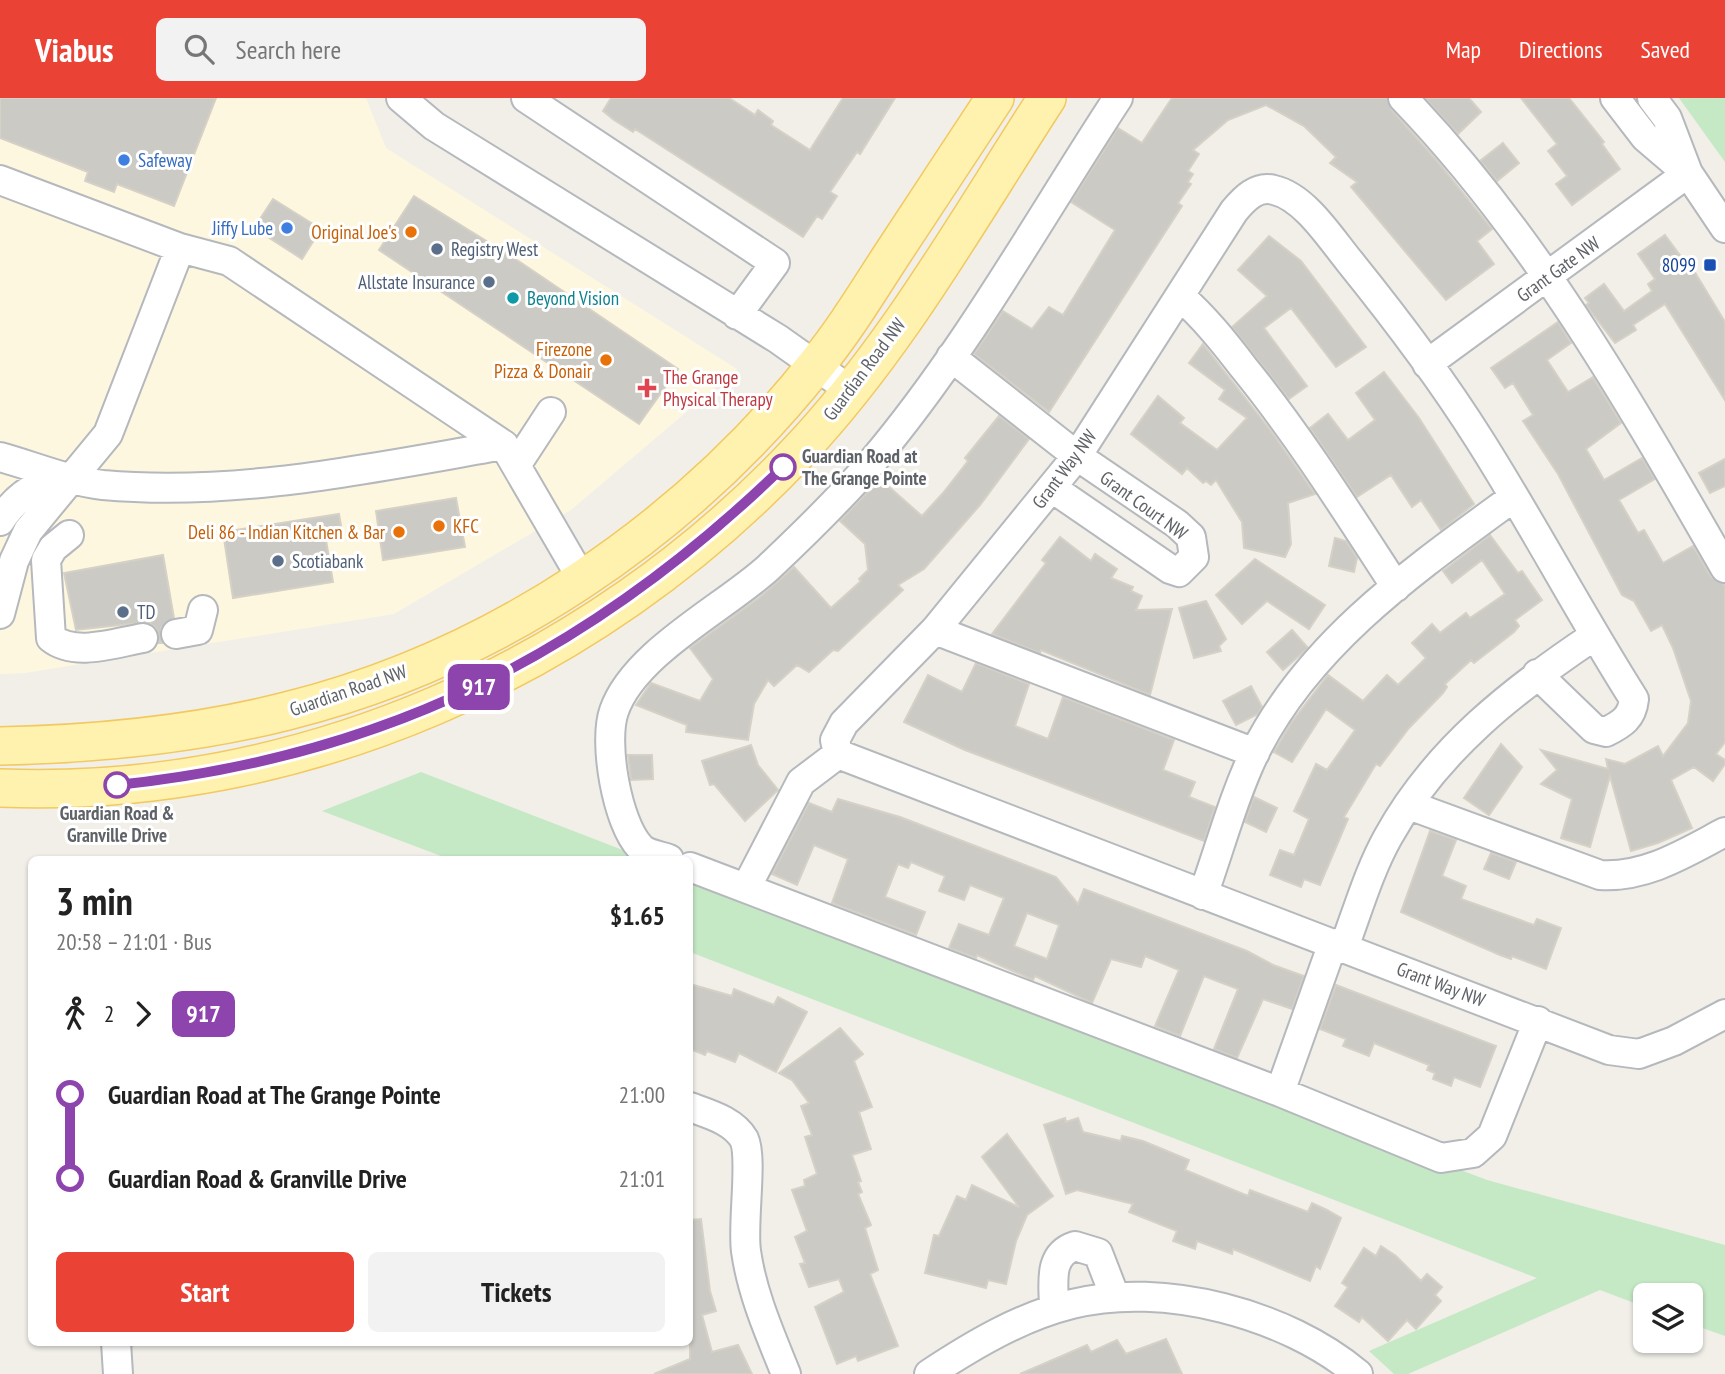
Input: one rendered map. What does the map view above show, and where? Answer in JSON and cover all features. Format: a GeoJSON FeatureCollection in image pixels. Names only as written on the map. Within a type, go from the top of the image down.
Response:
{"type":"FeatureCollection","features":[{"type":"Feature","properties":{"kind":"main road","name":"Guardian Road NW"},"geometry":{"type":"LineString","coordinates":[[0,746],[132,739],[289,711],[370,686],[438,658],[518,620],[582,579],[629,547],[705,485],[817,365],[995,98]]}},
{"type":"Feature","properties":{"kind":"main road","name":"Guardian Road NW"},"geometry":{"type":"LineString","coordinates":[[0,788],[115,785],[262,762],[369,732],[467,693],[566,639],[663,574],[789,461],[850,390],[903,319],[1047,98]]}},
{"type":"Feature","properties":{"kind":"street"},"geometry":{"type":"LineString","coordinates":[[401,98],[434,126],[737,314],[817,365],[850,390]]}},
{"type":"Feature","properties":{"kind":"street"},"geometry":{"type":"LineString","coordinates":[[526,98],[775,263],[737,314]]}},
{"type":"Feature","properties":{"kind":"street"},"geometry":{"type":"LineString","coordinates":[[661,856],[641,849],[623,819],[610,756],[613,712],[624,692],[652,658],[767,568],[871,462],[951,357],[1118,98]]}},
{"type":"Feature","properties":{"kind":"street"},"geometry":{"type":"LineString","coordinates":[[1404,98],[1464,167],[1547,277],[1627,398],[1725,568]]}},
{"type":"Feature","properties":{"kind":"street"},"geometry":{"type":"LineString","coordinates":[[1615,98],[1645,137],[1688,173]]}},
{"type":"Feature","properties":{"kind":"street"},"geometry":{"type":"LineString","coordinates":[[1651,98],[1667,118],[1688,173],[1725,228]]}},
{"type":"Feature","properties":{"kind":"street","name":"Grant Gate NW"},"geometry":{"type":"LineString","coordinates":[[1427,364],[1688,173]]}},
{"type":"Feature","properties":{"kind":"street"},"geometry":{"type":"LineString","coordinates":[[0,180],[180,248],[229,261],[510,454],[582,579]]}},
{"type":"Feature","properties":{"kind":"street","name":"Grant Way NW"},"geometry":{"type":"LineString","coordinates":[[1537,674],[1594,729],[1606,732],[1628,718],[1634,699],[1594,636],[1514,497],[1427,364],[1323,230],[1294,200],[1273,189],[1264,188],[1244,200],[1077,456],[935,629],[844,723],[835,740],[838,754],[1609,1050],[1639,1054],[1674,1041],[1725,1014]]}},
{"type":"Feature","properties":{"kind":"street"},"geometry":{"type":"LineString","coordinates":[[0,614],[14,561],[28,531],[108,434],[180,248]]}},
{"type":"Feature","properties":{"kind":"street"},"geometry":{"type":"LineString","coordinates":[[1180,296],[1202,316],[1270,399],[1309,453],[1395,587]]}},
{"type":"Feature","properties":{"kind":"street"},"geometry":{"type":"LineString","coordinates":[[951,357],[1077,456]]}},
{"type":"Feature","properties":{"kind":"street"},"geometry":{"type":"LineString","coordinates":[[0,457],[101,485],[281,483],[510,454],[551,412]]}},
{"type":"Feature","properties":{"kind":"street","name":"Grant Court NW"},"geometry":{"type":"LineString","coordinates":[[1052,488],[1170,569],[1179,572],[1188,566],[1194,557],[1191,537],[1077,456]]}},
{"type":"Feature","properties":{"kind":"street"},"geometry":{"type":"LineString","coordinates":[[0,521],[32,487],[51,479],[72,478]]}},
{"type":"Feature","properties":{"kind":"street"},"geometry":{"type":"LineString","coordinates":[[1203,895],[1255,753],[1294,691],[1323,655],[1395,587],[1514,497]]}},
{"type":"Feature","properties":{"kind":"street"},"geometry":{"type":"LineString","coordinates":[[69,535],[52,548],[46,560],[51,638],[60,646],[74,648],[143,638]]}},
{"type":"Feature","properties":{"kind":"street"},"geometry":{"type":"LineString","coordinates":[[176,634],[198,631],[203,610]]}},
{"type":"Feature","properties":{"kind":"street"},"geometry":{"type":"LineString","coordinates":[[935,629],[1255,753]]}},
{"type":"Feature","properties":{"kind":"street"},"geometry":{"type":"LineString","coordinates":[[1280,1091],[1376,862],[1409,805],[1452,750],[1505,698],[1594,636]]}},
{"type":"Feature","properties":{"kind":"street"},"geometry":{"type":"LineString","coordinates":[[746,888],[801,782],[838,754]]}},
{"type":"Feature","properties":{"kind":"street"},"geometry":{"type":"LineString","coordinates":[[1409,805],[1600,875],[1614,876],[1646,870],[1725,832]]}},
{"type":"Feature","properties":{"kind":"street"},"geometry":{"type":"LineString","coordinates":[[693,868],[1280,1091],[1441,1158],[1473,1153],[1492,1136],[1538,1021]]}},
{"type":"Feature","properties":{"kind":"street"},"geometry":{"type":"LineString","coordinates":[[693,1108],[732,1125],[744,1140],[749,1159],[744,1208],[747,1255],[760,1308],[786,1374]]}},
{"type":"Feature","properties":{"kind":"street"},"geometry":{"type":"LineString","coordinates":[[1054,1309],[1056,1261],[1060,1253],[1075,1246],[1098,1253],[1115,1297]]}},
{"type":"Feature","properties":{"kind":"street"},"geometry":{"type":"LineString","coordinates":[[929,1374],[981,1341],[1054,1309],[1115,1297],[1191,1302],[1254,1317],[1320,1347],[1358,1374]]}},
{"type":"Feature","properties":{"kind":"street"},"geometry":{"type":"LineString","coordinates":[[116,1346],[117,1374]]}},
{"type":"Feature","properties":{"kind":"shaded area"},"geometry":{"type":"Polygon","coordinates":[[[0,98],[366,98],[386,148],[737,369],[571,510],[394,614],[25,673],[0,674],[0,98]]]}},
{"type":"Feature","properties":{"kind":"green space"},"geometry":{"type":"Polygon","coordinates":[[[1679,98],[1725,98],[1725,162],[1679,98]]]}},
{"type":"Feature","properties":{"kind":"green space"},"geometry":{"type":"Polygon","coordinates":[[[421,772],[638,856],[441,856],[322,811],[421,772]]]}},
{"type":"Feature","properties":{"kind":"green space"},"geometry":{"type":"Polygon","coordinates":[[[693,877],[1487,1180],[1725,1245],[1725,1336],[1703,1328],[1703,1283],[1633,1283],[1633,1302],[1600,1290],[1408,1374],[1394,1374],[1369,1351],[1537,1278],[693,953],[693,877]]]}},
{"type":"Feature","properties":{"kind":"building","name":"Safeway"},"geometry":{"type":"Polygon","coordinates":[[[0,98],[216,98],[174,206],[117,184],[114,192],[85,181],[88,172],[0,138],[0,98]]]}},
{"type":"Feature","properties":{"kind":"building"},"geometry":{"type":"Polygon","coordinates":[[[611,98],[729,98],[755,115],[758,110],[773,121],[771,125],[810,150],[843,98],[895,98],[860,154],[857,152],[830,192],[837,196],[822,219],[817,216],[803,237],[635,129],[633,132],[614,120],[603,111],[611,98]]]}},
{"type":"Feature","properties":{"kind":"building"},"geometry":{"type":"Polygon","coordinates":[[[1172,98],[1387,98],[1391,109],[1492,229],[1477,241],[1494,264],[1446,300],[1351,187],[1357,182],[1330,163],[1336,157],[1304,126],[1266,105],[1228,120],[1193,150],[1199,154],[1188,171],[1193,174],[1188,182],[1191,184],[1178,203],[1182,206],[1049,412],[974,354],[1003,311],[1032,329],[1049,307],[1063,315],[1115,230],[1071,202],[1118,128],[1142,143],[1172,98]]]}},
{"type":"Feature","properties":{"kind":"building"},"geometry":{"type":"Polygon","coordinates":[[[1425,98],[1469,98],[1481,112],[1458,134],[1425,98]]]}},
{"type":"Feature","properties":{"kind":"building"},"geometry":{"type":"Polygon","coordinates":[[[1521,98],[1569,98],[1604,142],[1602,144],[1620,169],[1572,205],[1556,184],[1567,176],[1548,151],[1557,144],[1521,98]]]}},
{"type":"Feature","properties":{"kind":"building"},"geometry":{"type":"Polygon","coordinates":[[[1503,143],[1519,163],[1497,181],[1480,161],[1503,143]]]}},
{"type":"Feature","properties":{"kind":"building"},"geometry":{"type":"Polygon","coordinates":[[[414,196],[520,262],[678,369],[639,424],[379,250],[414,196]]]}},
{"type":"Feature","properties":{"kind":"building","name":"Jiffy Lube"},"geometry":{"type":"Polygon","coordinates":[[[273,199],[321,229],[302,259],[254,228],[273,199]]]}},
{"type":"Feature","properties":{"kind":"building"},"geometry":{"type":"Polygon","coordinates":[[[1665,235],[1685,262],[1688,261],[1725,322],[1725,400],[1665,304],[1633,325],[1636,330],[1615,343],[1586,305],[1589,303],[1585,298],[1604,284],[1624,311],[1652,291],[1648,284],[1655,279],[1638,254],[1665,235]]]}},
{"type":"Feature","properties":{"kind":"building"},"geometry":{"type":"Polygon","coordinates":[[[1269,236],[1301,261],[1366,347],[1336,367],[1291,308],[1264,328],[1307,386],[1289,399],[1232,327],[1267,296],[1238,270],[1269,236]]]}},
{"type":"Feature","properties":{"kind":"building"},"geometry":{"type":"Polygon","coordinates":[[[1558,322],[1571,343],[1547,360],[1568,392],[1593,377],[1621,423],[1586,449],[1604,480],[1642,458],[1655,479],[1619,500],[1638,533],[1644,530],[1663,563],[1693,546],[1711,577],[1725,585],[1725,742],[1716,754],[1725,760],[1725,764],[1713,781],[1694,767],[1671,780],[1692,828],[1631,851],[1610,776],[1590,847],[1561,838],[1572,799],[1541,784],[1557,770],[1541,750],[1608,769],[1606,759],[1625,764],[1658,746],[1663,756],[1688,723],[1691,701],[1662,625],[1651,631],[1634,601],[1622,595],[1558,474],[1523,421],[1533,415],[1513,383],[1505,388],[1491,368],[1558,322]]]}},
{"type":"Feature","properties":{"kind":"building"},"geometry":{"type":"Polygon","coordinates":[[[1203,344],[1271,431],[1315,494],[1288,503],[1291,544],[1285,557],[1244,548],[1242,522],[1216,480],[1211,485],[1206,481],[1203,483],[1187,468],[1182,474],[1131,434],[1158,396],[1184,418],[1180,423],[1217,450],[1247,418],[1219,399],[1225,390],[1189,363],[1203,344]]]}},
{"type":"Feature","properties":{"kind":"building"},"geometry":{"type":"Polygon","coordinates":[[[1384,372],[1419,418],[1474,504],[1441,530],[1421,500],[1412,507],[1391,475],[1357,497],[1310,428],[1328,414],[1348,440],[1375,420],[1356,393],[1384,372]]]}},
{"type":"Feature","properties":{"kind":"building"},"geometry":{"type":"Polygon","coordinates":[[[999,416],[1029,439],[980,505],[924,569],[898,585],[903,590],[838,651],[833,650],[809,672],[797,665],[774,686],[768,680],[754,704],[748,740],[686,732],[687,725],[636,705],[651,683],[700,701],[713,679],[690,648],[760,597],[794,567],[831,608],[861,581],[859,579],[868,570],[865,544],[840,521],[880,479],[922,516],[968,461],[965,458],[999,416]]]}},
{"type":"Feature","properties":{"kind":"building"},"geometry":{"type":"Polygon","coordinates":[[[1725,459],[1725,486],[1710,493],[1699,473],[1725,459]]]}},
{"type":"Feature","properties":{"kind":"building"},"geometry":{"type":"Polygon","coordinates":[[[456,498],[465,547],[383,560],[376,511],[456,498]]]}},
{"type":"Feature","properties":{"kind":"building","name":"Scotiabank"},"geometry":{"type":"Polygon","coordinates":[[[339,514],[343,537],[326,540],[333,582],[233,598],[223,532],[339,514]]]}},
{"type":"Feature","properties":{"kind":"building"},"geometry":{"type":"Polygon","coordinates":[[[1490,535],[1518,573],[1522,571],[1542,600],[1515,620],[1519,626],[1514,632],[1474,663],[1471,660],[1445,684],[1447,687],[1443,693],[1409,728],[1380,766],[1376,764],[1344,817],[1348,819],[1320,885],[1304,879],[1301,887],[1270,875],[1280,850],[1294,855],[1309,819],[1294,811],[1316,764],[1327,770],[1355,730],[1326,709],[1292,762],[1274,752],[1291,723],[1328,675],[1363,701],[1387,675],[1398,685],[1426,658],[1412,643],[1432,624],[1440,633],[1466,613],[1470,618],[1505,594],[1482,560],[1452,583],[1443,571],[1490,535]]]}},
{"type":"Feature","properties":{"kind":"building"},"geometry":{"type":"Polygon","coordinates":[[[1060,537],[1091,561],[1095,554],[1117,569],[1111,578],[1133,587],[1131,591],[1142,596],[1136,610],[1172,609],[1150,695],[1041,650],[1040,653],[992,634],[1046,563],[1042,560],[1060,537]]]}},
{"type":"Feature","properties":{"kind":"building"},"geometry":{"type":"Polygon","coordinates":[[[1335,538],[1346,541],[1357,558],[1354,572],[1329,566],[1335,538]]]}},
{"type":"Feature","properties":{"kind":"building","name":"TD"},"geometry":{"type":"Polygon","coordinates":[[[163,555],[174,618],[161,628],[162,643],[159,643],[156,628],[148,622],[76,630],[64,573],[163,555]]]}},
{"type":"Feature","properties":{"kind":"building"},"geometry":{"type":"Polygon","coordinates":[[[1255,559],[1325,605],[1309,629],[1267,601],[1242,624],[1216,595],[1255,559]]]}},
{"type":"Feature","properties":{"kind":"building"},"geometry":{"type":"Polygon","coordinates":[[[1206,601],[1226,639],[1219,646],[1221,651],[1194,658],[1179,608],[1206,601]]]}},
{"type":"Feature","properties":{"kind":"building"},"geometry":{"type":"Polygon","coordinates":[[[1292,630],[1308,648],[1283,670],[1267,652],[1292,630]]]}},
{"type":"Feature","properties":{"kind":"building"},"geometry":{"type":"Polygon","coordinates":[[[976,663],[1029,684],[1015,726],[1048,739],[1063,697],[1174,740],[1163,770],[1195,782],[1189,797],[1215,807],[1204,841],[965,750],[904,722],[928,675],[962,692],[976,663]]]}},
{"type":"Feature","properties":{"kind":"building"},"geometry":{"type":"Polygon","coordinates":[[[1251,686],[1262,707],[1258,714],[1236,725],[1223,701],[1251,686]]]}},
{"type":"Feature","properties":{"kind":"building"},"geometry":{"type":"Polygon","coordinates":[[[1501,744],[1522,767],[1489,815],[1464,798],[1501,744]]]}},
{"type":"Feature","properties":{"kind":"building"},"geometry":{"type":"Polygon","coordinates":[[[751,745],[758,765],[778,790],[745,821],[714,784],[710,785],[702,761],[751,745]]]}},
{"type":"Feature","properties":{"kind":"building"},"geometry":{"type":"Polygon","coordinates":[[[628,755],[652,755],[653,779],[631,780],[628,755]]]}},
{"type":"Feature","properties":{"kind":"building"},"geometry":{"type":"Polygon","coordinates":[[[1254,797],[1277,808],[1266,832],[1245,822],[1254,797]]]}},
{"type":"Feature","properties":{"kind":"building"},"geometry":{"type":"Polygon","coordinates":[[[838,799],[900,817],[1056,877],[1078,904],[1084,889],[1247,951],[1273,965],[1304,976],[1292,1009],[1263,999],[1237,1058],[1214,1049],[1238,989],[1204,976],[1180,1036],[1155,1026],[1179,970],[1145,956],[1141,967],[1111,959],[1092,1003],[1035,976],[1033,980],[977,955],[976,958],[949,948],[959,924],[989,935],[1004,898],[970,885],[964,900],[939,891],[945,876],[911,862],[908,868],[898,864],[885,897],[925,912],[916,935],[832,903],[848,859],[814,845],[797,885],[772,874],[809,803],[832,812],[838,799]],[[1027,913],[1014,946],[1047,959],[1059,925],[1027,913]]]}},
{"type":"Feature","properties":{"kind":"building"},"geometry":{"type":"Polygon","coordinates":[[[1430,831],[1456,840],[1442,876],[1466,886],[1461,899],[1534,925],[1537,919],[1561,928],[1546,969],[1512,956],[1511,959],[1500,955],[1401,912],[1430,831]]]}},
{"type":"Feature","properties":{"kind":"building"},"geometry":{"type":"Polygon","coordinates":[[[1491,853],[1516,862],[1509,879],[1484,869],[1491,853]]]}},
{"type":"Feature","properties":{"kind":"building"},"geometry":{"type":"Polygon","coordinates":[[[693,985],[732,996],[734,989],[774,1005],[778,997],[807,1012],[776,1072],[739,1053],[735,1062],[707,1051],[705,1055],[693,1050],[693,985]]]}},
{"type":"Feature","properties":{"kind":"building"},"geometry":{"type":"Polygon","coordinates":[[[1336,985],[1496,1046],[1480,1087],[1454,1077],[1451,1086],[1433,1079],[1435,1073],[1427,1070],[1429,1065],[1374,1043],[1369,1056],[1343,1046],[1346,1039],[1320,1029],[1336,985]]]}},
{"type":"Feature","properties":{"kind":"building"},"geometry":{"type":"Polygon","coordinates":[[[840,1028],[863,1054],[854,1061],[872,1107],[859,1112],[871,1149],[852,1155],[861,1181],[858,1182],[862,1192],[858,1194],[871,1225],[865,1228],[878,1270],[870,1274],[898,1346],[858,1361],[856,1356],[837,1364],[815,1307],[844,1292],[839,1279],[809,1287],[800,1264],[805,1263],[795,1237],[807,1231],[792,1190],[805,1186],[804,1180],[817,1174],[805,1137],[812,1135],[801,1106],[809,1103],[792,1080],[779,1073],[840,1028]]]}},
{"type":"Feature","properties":{"kind":"building"},"geometry":{"type":"Polygon","coordinates":[[[1065,1118],[1066,1122],[1078,1118],[1083,1132],[1121,1141],[1122,1136],[1143,1141],[1189,1160],[1185,1170],[1248,1196],[1250,1190],[1308,1212],[1312,1203],[1341,1218],[1320,1269],[1316,1266],[1310,1281],[1233,1249],[1232,1254],[1197,1241],[1195,1249],[1173,1241],[1177,1231],[1129,1212],[1133,1204],[1077,1190],[1066,1194],[1044,1125],[1065,1118]]]}},
{"type":"Feature","properties":{"kind":"building"},"geometry":{"type":"Polygon","coordinates":[[[1007,1134],[1053,1196],[1027,1215],[1016,1241],[1006,1284],[988,1280],[986,1288],[925,1273],[934,1235],[939,1236],[957,1196],[966,1200],[972,1185],[1019,1207],[982,1157],[1007,1134]]]}},
{"type":"Feature","properties":{"kind":"building"},"geometry":{"type":"Polygon","coordinates":[[[701,1219],[710,1291],[716,1311],[702,1315],[712,1352],[738,1345],[752,1374],[654,1374],[690,1359],[690,1346],[693,1346],[693,1220],[701,1219]]]}},
{"type":"Feature","properties":{"kind":"building"},"geometry":{"type":"Polygon","coordinates":[[[1381,1246],[1396,1256],[1421,1281],[1427,1274],[1442,1287],[1435,1295],[1441,1301],[1416,1329],[1407,1320],[1388,1341],[1362,1317],[1359,1322],[1335,1306],[1348,1287],[1342,1283],[1364,1248],[1376,1256],[1381,1246]]]}},
{"type":"Feature","properties":{"kind":"building"},"geometry":{"type":"Polygon","coordinates":[[[1166,1339],[1182,1374],[1020,1374],[1087,1345],[1091,1352],[1117,1340],[1126,1354],[1166,1339]]]}},
{"type":"Feature","properties":{"kind":"bus line","name":"917"},"geometry":{"type":"LineString","coordinates":[[117,785],[207,773],[262,762],[369,732],[467,693],[566,639],[663,574],[783,467]]}},
{"type":"Feature","properties":{"kind":"place","name":"Safeway"},"geometry":{"type":"Point","coordinates":[124,160]}},
{"type":"Feature","properties":{"kind":"place","name":"Jiffy Lube"},"geometry":{"type":"Point","coordinates":[287,228]}},
{"type":"Feature","properties":{"kind":"place","name":"Original Joe's"},"geometry":{"type":"Point","coordinates":[411,232]}},
{"type":"Feature","properties":{"kind":"place","name":"Registry West"},"geometry":{"type":"Point","coordinates":[437,249]}},
{"type":"Feature","properties":{"kind":"place","name":"8099"},"geometry":{"type":"Point","coordinates":[1710,265]}},
{"type":"Feature","properties":{"kind":"place","name":"Allstate Insurance"},"geometry":{"type":"Point","coordinates":[489,282]}},
{"type":"Feature","properties":{"kind":"place","name":"Beyond Vision"},"geometry":{"type":"Point","coordinates":[513,298]}},
{"type":"Feature","properties":{"kind":"place","name":"Firezone Pizza & Donair"},"geometry":{"type":"Point","coordinates":[606,360]}},
{"type":"Feature","properties":{"kind":"place","name":"The Grange Physical Therapy"},"geometry":{"type":"Point","coordinates":[647,388]}},
{"type":"Feature","properties":{"kind":"place","name":"Guardian Road at The Grange Pointe"},"geometry":{"type":"Point","coordinates":[783,467]}},
{"type":"Feature","properties":{"kind":"place","name":"KFC"},"geometry":{"type":"Point","coordinates":[439,526]}},
{"type":"Feature","properties":{"kind":"place","name":"Deli 86 - Indian Kitchen & Bar"},"geometry":{"type":"Point","coordinates":[399,532]}},
{"type":"Feature","properties":{"kind":"place","name":"Scotiabank"},"geometry":{"type":"Point","coordinates":[278,561]}},
{"type":"Feature","properties":{"kind":"place","name":"TD"},"geometry":{"type":"Point","coordinates":[123,612]}},
{"type":"Feature","properties":{"kind":"place","name":"Guardian Road & Granville Drive"},"geometry":{"type":"Point","coordinates":[117,785]}}]}
